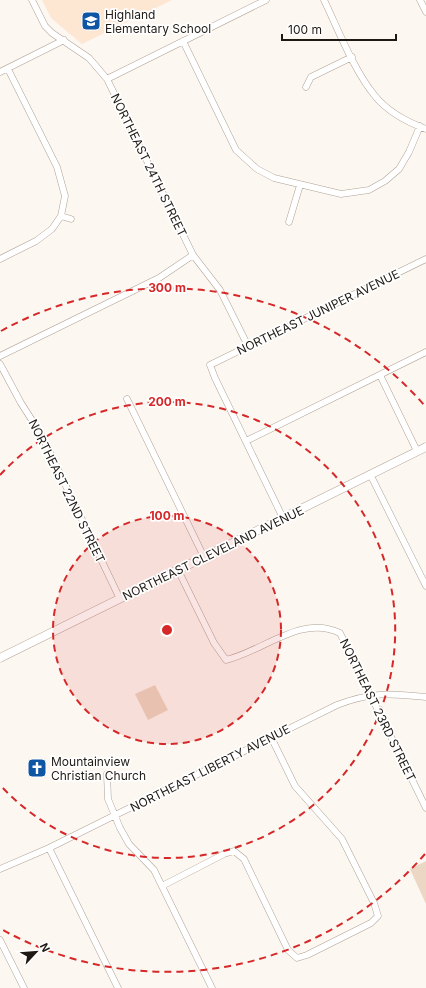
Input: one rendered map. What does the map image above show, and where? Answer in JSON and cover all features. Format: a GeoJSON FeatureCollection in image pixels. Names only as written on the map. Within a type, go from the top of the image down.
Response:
{"type":"FeatureCollection","features":[{"type":"Feature","properties":{"kind":"street","name":"NORTHEAST 24TH STREET"},"geometry":{"type":"LineString","coordinates":[[32,0],[45,26],[89,58],[107,78],[193,255],[220,290],[248,346]]}},
{"type":"Feature","properties":{"kind":"street"},"geometry":{"type":"LineString","coordinates":[[107,78],[266,0]]}},
{"type":"Feature","properties":{"kind":"street"},"geometry":{"type":"LineString","coordinates":[[182,40],[236,150],[249,164],[274,178],[300,185],[341,194],[360,192],[377,186],[399,168],[423,128],[396,114],[381,102],[365,81],[324,0]]}},
{"type":"Feature","properties":{"kind":"street"},"geometry":{"type":"LineString","coordinates":[[420,0],[426,12]]}},
{"type":"Feature","properties":{"kind":"street"},"geometry":{"type":"LineString","coordinates":[[0,72],[64,40]]}},
{"type":"Feature","properties":{"kind":"street"},"geometry":{"type":"LineString","coordinates":[[306,87],[311,77],[352,57]]}},
{"type":"Feature","properties":{"kind":"street"},"geometry":{"type":"LineString","coordinates":[[0,259],[44,236],[61,216],[65,196],[61,178],[8,69]]}},
{"type":"Feature","properties":{"kind":"street"},"geometry":{"type":"LineString","coordinates":[[289,222],[300,185]]}},
{"type":"Feature","properties":{"kind":"street"},"geometry":{"type":"LineString","coordinates":[[61,216],[71,219]]}},
{"type":"Feature","properties":{"kind":"street"},"geometry":{"type":"LineString","coordinates":[[0,356],[159,278],[193,255]]}},
{"type":"Feature","properties":{"kind":"street","name":"NORTHEAST JUNIPER AVENUE"},"geometry":{"type":"LineString","coordinates":[[246,441],[210,365],[426,260]]}},
{"type":"Feature","properties":{"kind":"street"},"geometry":{"type":"LineString","coordinates":[[283,518],[246,441],[426,352]]}},
{"type":"Feature","properties":{"kind":"street","name":"NORTHEAST 22ND STREET"},"geometry":{"type":"LineString","coordinates":[[0,364],[21,404],[42,436],[120,598]]}},
{"type":"Feature","properties":{"kind":"street"},"geometry":{"type":"LineString","coordinates":[[380,375],[417,451]]}},
{"type":"Feature","properties":{"kind":"street"},"geometry":{"type":"LineString","coordinates":[[127,399],[204,557]]}},
{"type":"Feature","properties":{"kind":"street","name":"NORTHEAST CLEVELAND AVENUE"},"geometry":{"type":"LineString","coordinates":[[0,658],[426,447]]}},
{"type":"Feature","properties":{"kind":"street"},"geometry":{"type":"LineString","coordinates":[[370,474],[426,586]]}},
{"type":"Feature","properties":{"kind":"street","name":"NORTHEAST 23RD STREET"},"geometry":{"type":"LineString","coordinates":[[178,570],[214,643],[226,660],[243,656],[305,628],[330,628],[340,633],[426,808]]}},
{"type":"Feature","properties":{"kind":"street","name":"NORTHEAST LIBERTY AVENUE"},"geometry":{"type":"LineString","coordinates":[[0,869],[49,848],[337,704],[370,694],[426,696]]}},
{"type":"Feature","properties":{"kind":"street"},"geometry":{"type":"LineString","coordinates":[[162,886],[224,854],[234,851],[244,859],[288,950],[297,958],[307,955],[371,923],[378,916],[374,903],[342,839],[295,786],[271,737]]}},
{"type":"Feature","properties":{"kind":"street"},"geometry":{"type":"LineString","coordinates":[[107,774],[108,799],[114,816],[129,844],[150,864],[212,988]]}},
{"type":"Feature","properties":{"kind":"street"},"geometry":{"type":"LineString","coordinates":[[49,848],[118,988]]}},
{"type":"Feature","properties":{"kind":"street"},"geometry":{"type":"LineString","coordinates":[[0,940],[24,988]]}},
{"type":"Feature","properties":{"kind":"shaded area","name":"Highland Elementary School"},"geometry":{"type":"Polygon","coordinates":[[[42,0],[172,0],[82,44],[51,18],[42,0]]]}},
{"type":"Feature","properties":{"kind":"shaded area"},"geometry":{"type":"Polygon","coordinates":[[[155,685],[168,710],[148,720],[135,694],[155,685]]]}},
{"type":"Feature","properties":{"kind":"shaded area"},"geometry":{"type":"Polygon","coordinates":[[[426,861],[426,904],[410,869],[426,861]]]}},
{"type":"Feature","properties":{"kind":"place","name":"Highland Elementary School"},"geometry":{"type":"Point","coordinates":[91,21]}},
{"type":"Feature","properties":{"kind":"place","name":"Mountainview Christian Church"},"geometry":{"type":"Point","coordinates":[37,768]}}]}
